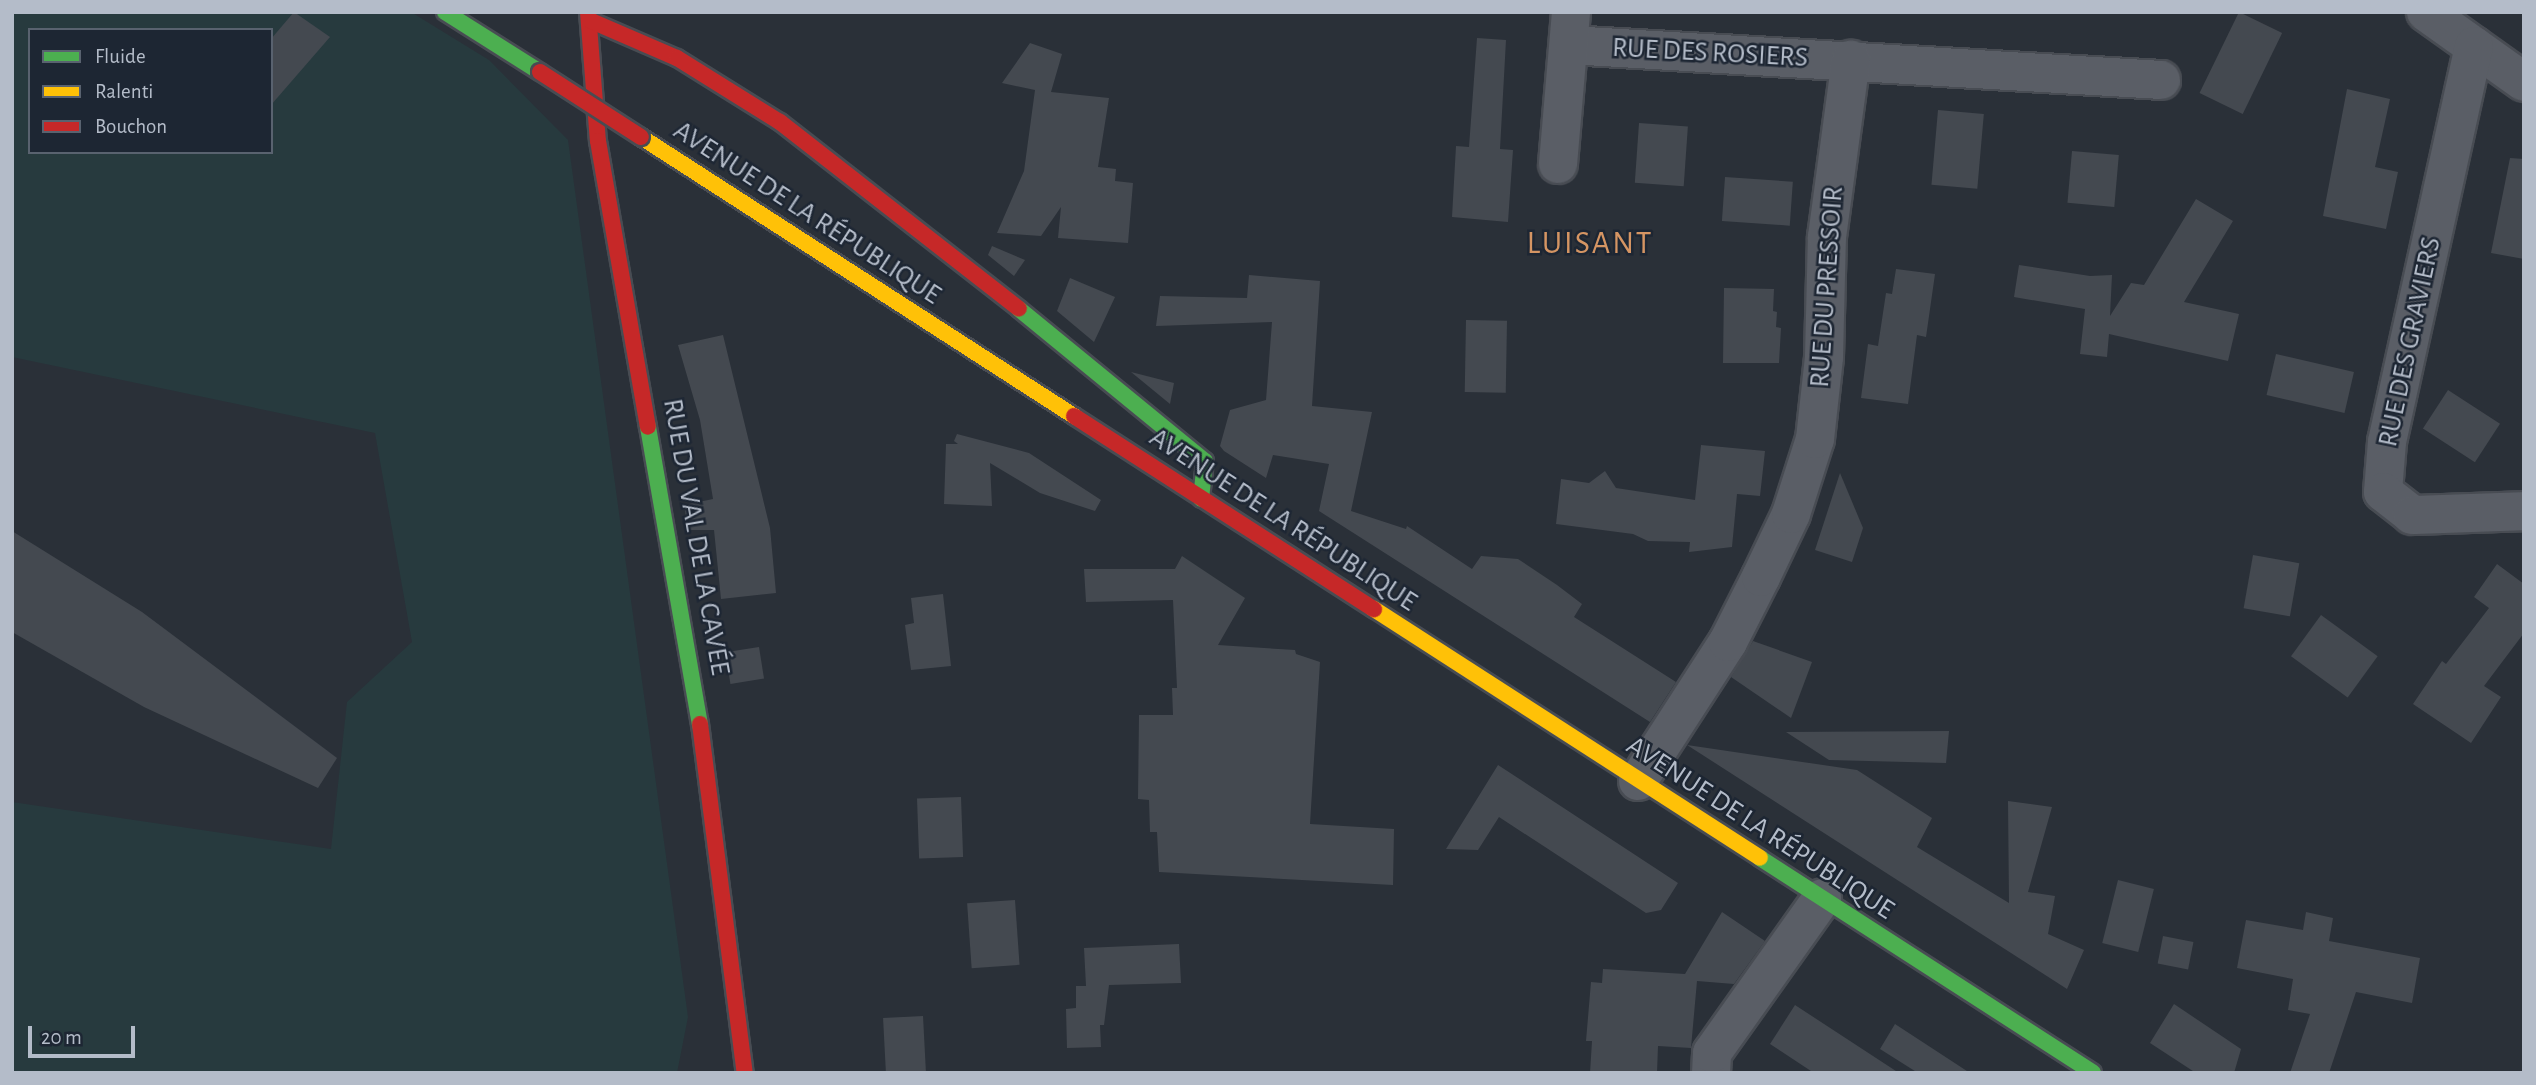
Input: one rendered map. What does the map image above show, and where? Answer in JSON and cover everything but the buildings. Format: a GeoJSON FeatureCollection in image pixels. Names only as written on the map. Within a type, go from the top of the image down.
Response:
{"type":"FeatureCollection","features":[{"type":"Feature","properties":{"kind":"main road","name":"AVENUE DE LA RÉPUBLIQUE"},"geometry":{"type":"LineString","coordinates":[[445,12],[2093,1073]]}},
{"type":"Feature","properties":{"kind":"main road"},"geometry":{"type":"LineString","coordinates":[[589,16],[677,58],[780,122],[945,248],[1205,461],[1201,499]]}},
{"type":"Feature","properties":{"kind":"main road","name":"RUE DU VAL DE LA CAVÉE"},"geometry":{"type":"LineString","coordinates":[[589,16],[598,141],[713,798],[745,1073]]}},
{"type":"Feature","properties":{"kind":"street"},"geometry":{"type":"LineString","coordinates":[[2426,12],[2524,82]]}},
{"type":"Feature","properties":{"kind":"street","name":"RUE DES ROSIERS"},"geometry":{"type":"LineString","coordinates":[[1558,164],[1570,29],[1852,60]]}},
{"type":"Feature","properties":{"kind":"street","name":"RUE DES GRAVIERS"},"geometry":{"type":"LineString","coordinates":[[2474,46],[2387,442],[2383,492],[2412,515],[2524,511]]}},
{"type":"Feature","properties":{"kind":"street"},"geometry":{"type":"LineString","coordinates":[[1852,60],[2161,80]]}},
{"type":"Feature","properties":{"kind":"street","name":"RUE DU PRESSOIR"},"geometry":{"type":"LineString","coordinates":[[1638,782],[1728,642],[1791,513],[1815,439],[1824,357],[1827,237],[1852,60]]}},
{"type":"Feature","properties":{"kind":"street"},"geometry":{"type":"LineString","coordinates":[[1711,1073],[1712,1053],[1822,898]]}},
{"type":"Feature","properties":{"kind":"green space"},"geometry":{"type":"Polygon","coordinates":[[[12,12],[411,12],[489,60],[568,140],[688,1017],[677,1073],[12,1073],[12,802],[331,849],[347,702],[412,642],[375,433],[12,357],[12,12]]]}},
{"type":"Feature","properties":{"kind":"traffic: fast"},"geometry":{"type":"LineString","coordinates":[[445,12],[540,72]]}},
{"type":"Feature","properties":{"kind":"traffic: fast"},"geometry":{"type":"LineString","coordinates":[[1019,309],[1205,461],[1201,499]]}},
{"type":"Feature","properties":{"kind":"traffic: fast"},"geometry":{"type":"LineString","coordinates":[[648,427],[700,724]]}},
{"type":"Feature","properties":{"kind":"traffic: fast"},"geometry":{"type":"LineString","coordinates":[[1760,858],[2093,1073]]}},
{"type":"Feature","properties":{"kind":"traffic: slow"},"geometry":{"type":"LineString","coordinates":[[641,137],[1074,416]]}},
{"type":"Feature","properties":{"kind":"traffic: slow"},"geometry":{"type":"LineString","coordinates":[[1374,609],[1760,858]]}},
{"type":"Feature","properties":{"kind":"traffic: jam"},"geometry":{"type":"LineString","coordinates":[[588,12],[598,141],[648,427]]}},
{"type":"Feature","properties":{"kind":"traffic: jam"},"geometry":{"type":"LineString","coordinates":[[589,20],[677,58],[780,122],[1019,309]]}},
{"type":"Feature","properties":{"kind":"traffic: jam"},"geometry":{"type":"LineString","coordinates":[[540,72],[641,137]]}},
{"type":"Feature","properties":{"kind":"traffic: jam"},"geometry":{"type":"LineString","coordinates":[[1074,416],[1374,609]]}},
{"type":"Feature","properties":{"kind":"traffic: jam"},"geometry":{"type":"LineString","coordinates":[[700,724],[745,1073]]}},
{"type":"Feature","properties":{"kind":"district","name":"LUISANT"},"geometry":{"type":"Point","coordinates":[1590,243]}}]}
